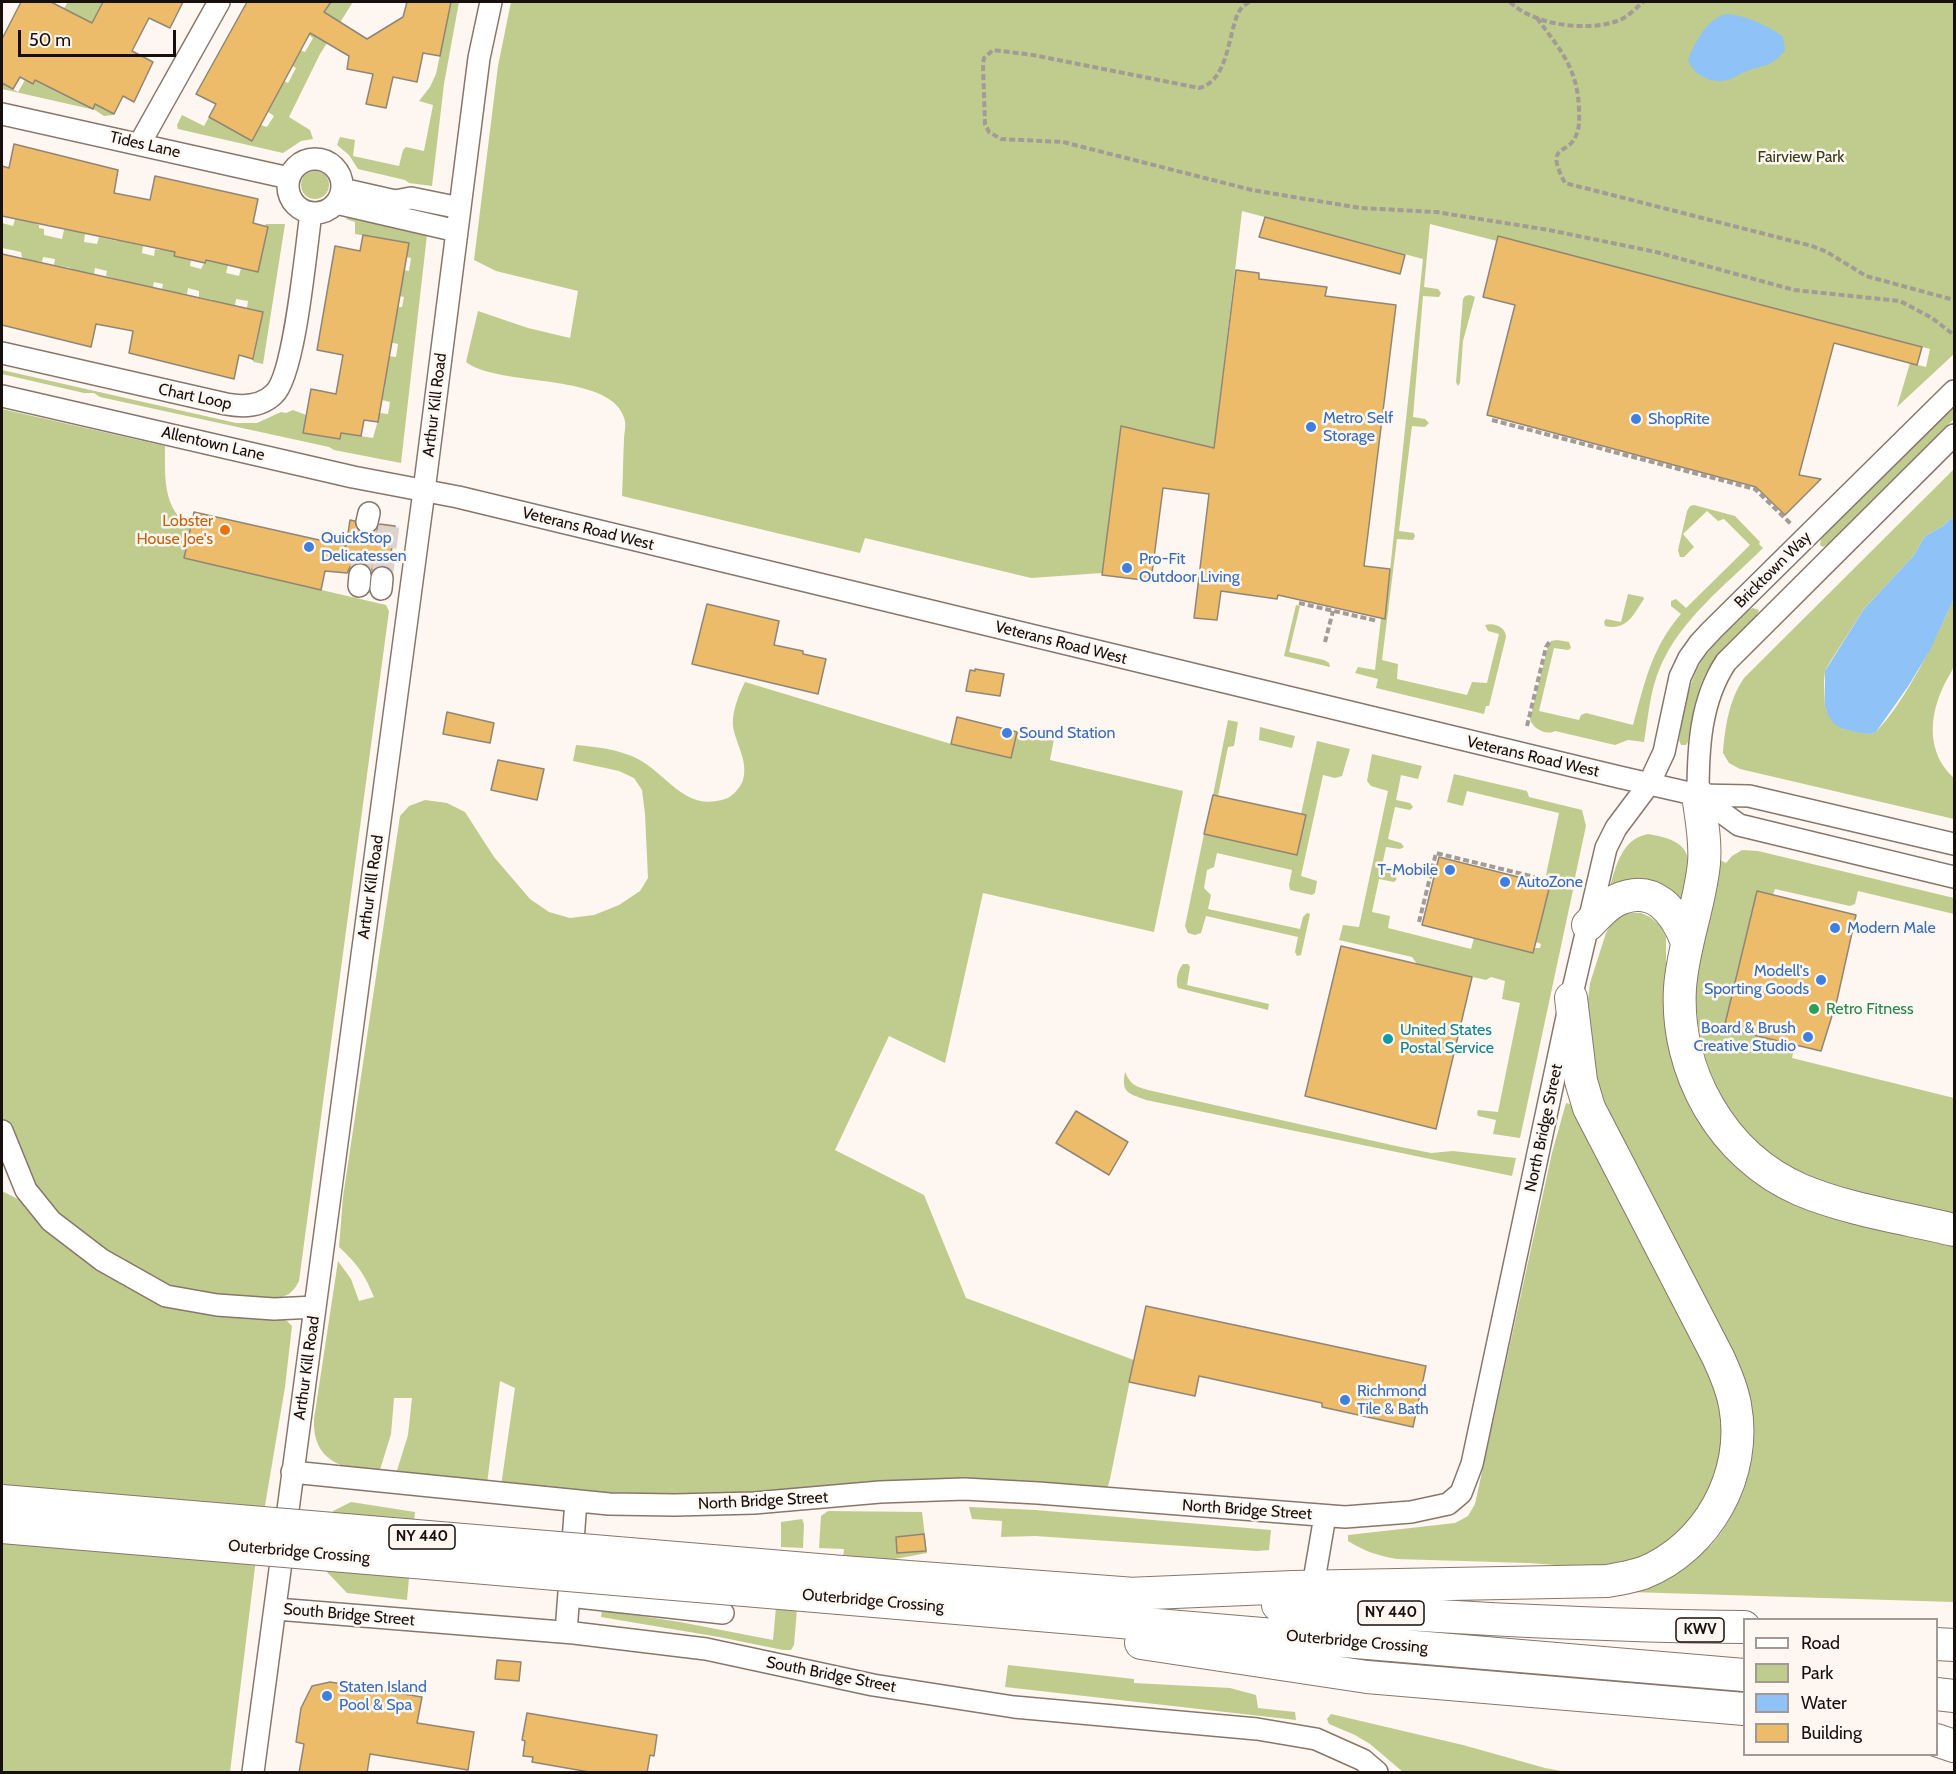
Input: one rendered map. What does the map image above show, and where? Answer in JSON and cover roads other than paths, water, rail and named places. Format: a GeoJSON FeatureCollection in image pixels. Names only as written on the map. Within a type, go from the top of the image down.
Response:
{"type":"FeatureCollection","features":[{"type":"Feature","properties":{"kind":"highway"},"geometry":{"type":"LineString","coordinates":[[1698,795],[1704,840],[1704,861],[1680,988],[1681,1027],[1690,1067],[1707,1105],[1731,1139],[1766,1170],[1800,1189],[1845,1204],[1954,1230]]}},
{"type":"Feature","properties":{"kind":"highway"},"geometry":{"type":"LineString","coordinates":[[1588,925],[1616,901],[1642,896],[1660,901],[1669,908],[1682,928],[1687,942]]}},
{"type":"Feature","properties":{"kind":"highway"},"geometry":{"type":"LineString","coordinates":[[1127,1594],[1313,1586],[1589,1582],[1626,1578],[1659,1565],[1686,1545],[1713,1515],[1732,1474],[1737,1442],[1735,1405],[1731,1388],[1718,1357],[1589,1108],[1581,1082],[1571,998]]}},
{"type":"Feature","properties":{"kind":"highway","name":"Outerbridge Crossing"},"geometry":{"type":"LineString","coordinates":[[2,1501],[841,1585],[945,1607],[1743,1675]]}},
{"type":"Feature","properties":{"kind":"highway","name":"Outerbridge Crossing"},"geometry":{"type":"LineString","coordinates":[[2,1527],[841,1585],[1127,1594],[1363,1612],[1654,1626]]}},
{"type":"Feature","properties":{"kind":"highway"},"geometry":{"type":"LineString","coordinates":[[945,1607],[1120,1640],[1367,1677],[1743,1709]]}},
{"type":"Feature","properties":{"kind":"highway","name":"NY 440"},"geometry":{"type":"LineString","coordinates":[[1654,1626],[1743,1627]]}},
{"type":"Feature","properties":{"kind":"highway","name":"KWV"},"geometry":{"type":"LineString","coordinates":[[1654,1626],[1743,1635]]}},
{"type":"Feature","properties":{"kind":"highway"},"geometry":{"type":"LineString","coordinates":[[1938,1632],[1954,1633]]}},
{"type":"Feature","properties":{"kind":"highway"},"geometry":{"type":"LineString","coordinates":[[1938,1644],[1954,1645]]}},
{"type":"Feature","properties":{"kind":"highway"},"geometry":{"type":"LineString","coordinates":[[1555,1693],[1646,1712],[1743,1720]]}},
{"type":"Feature","properties":{"kind":"highway"},"geometry":{"type":"LineString","coordinates":[[1938,1694],[1954,1696]]}},
{"type":"Feature","properties":{"kind":"highway"},"geometry":{"type":"LineString","coordinates":[[1938,1725],[1954,1726]]}},
{"type":"Feature","properties":{"kind":"highway"},"geometry":{"type":"LineString","coordinates":[[1938,1741],[1954,1746]]}},
{"type":"Feature","properties":{"kind":"street"},"geometry":{"type":"LineString","coordinates":[[140,143],[219,2]]}},
{"type":"Feature","properties":{"kind":"street","name":"Arthur Kill Road"},"geometry":{"type":"LineString","coordinates":[[253,1773],[424,490],[479,58],[491,2]]}},
{"type":"Feature","properties":{"kind":"street","name":"Tides Lane"},"geometry":{"type":"LineString","coordinates":[[2,114],[289,178]]}},
{"type":"Feature","properties":{"kind":"street"},"geometry":{"type":"LineString","coordinates":[[316,159],[332,165],[339,190],[322,212],[310,213],[292,202],[287,186],[289,178],[299,163],[316,159]]}},
{"type":"Feature","properties":{"kind":"street"},"geometry":{"type":"LineString","coordinates":[[339,190],[399,190],[411,198],[460,208]]}},
{"type":"Feature","properties":{"kind":"street"},"geometry":{"type":"LineString","coordinates":[[339,190],[457,231]]}},
{"type":"Feature","properties":{"kind":"street","name":"Chart Loop"},"geometry":{"type":"LineString","coordinates":[[2,353],[226,404],[241,406],[257,404],[276,393],[287,368],[310,213]]}},
{"type":"Feature","properties":{"kind":"street","name":"Bricktown Way"},"geometry":{"type":"LineString","coordinates":[[1649,784],[1664,752],[1676,693],[1689,658],[1705,637],[1954,390]]}},
{"type":"Feature","properties":{"kind":"street","name":"Allentown Lane"},"geometry":{"type":"LineString","coordinates":[[2,396],[353,477],[424,490]]}},
{"type":"Feature","properties":{"kind":"street","name":"Bricktown Way"},"geometry":{"type":"LineString","coordinates":[[1698,795],[1698,759],[1705,712],[1708,698],[1719,673],[1737,649],[1954,435]]}},
{"type":"Feature","properties":{"kind":"street","name":"Veterans Road West"},"geometry":{"type":"LineString","coordinates":[[424,490],[1649,784],[1698,795],[1749,796],[1954,843]]}},
{"type":"Feature","properties":{"kind":"street"},"geometry":{"type":"LineString","coordinates":[[1796,548],[1816,572]]}},
{"type":"Feature","properties":{"kind":"street","name":"North Bridge Street"},"geometry":{"type":"LineString","coordinates":[[292,1472],[576,1501],[641,1505],[754,1503],[880,1492],[964,1490],[1038,1493],[1325,1516],[1365,1517],[1440,1507],[1456,1498],[1466,1484],[1603,857],[1610,838],[1649,784]]}},
{"type":"Feature","properties":{"kind":"street","name":"Veterans Road West"},"geometry":{"type":"LineString","coordinates":[[1698,795],[1739,825],[1954,877]]}},
{"type":"Feature","properties":{"kind":"street"},"geometry":{"type":"LineString","coordinates":[[2,1131],[26,1190],[51,1221],[102,1260],[166,1296],[228,1306],[274,1310],[315,1307]]}},
{"type":"Feature","properties":{"kind":"street"},"geometry":{"type":"LineString","coordinates":[[566,1632],[576,1501]]}},
{"type":"Feature","properties":{"kind":"street"},"geometry":{"type":"LineString","coordinates":[[1313,1586],[1325,1516]]}},
{"type":"Feature","properties":{"kind":"street"},"geometry":{"type":"LineString","coordinates":[[569,1596],[723,1613]]}},
{"type":"Feature","properties":{"kind":"street","name":"South Bridge Street"},"geometry":{"type":"LineString","coordinates":[[276,1609],[566,1632],[706,1649],[873,1685],[1014,1707],[1257,1729],[1316,1739],[1363,1760],[1377,1773]]}},
{"type":"Feature","properties":{"kind":"water"},"geometry":{"type":"Polygon","coordinates":[[[1726,14],[1748,18],[1771,29],[1783,37],[1785,50],[1771,63],[1725,81],[1712,80],[1700,75],[1688,60],[1707,26],[1726,14]]]}},
{"type":"Feature","properties":{"kind":"water"},"geometry":{"type":"Polygon","coordinates":[[[1954,518],[1954,599],[1930,650],[1876,732],[1871,734],[1843,729],[1834,724],[1825,706],[1825,671],[1864,609],[1914,555],[1925,536],[1954,518]]]}},
{"type":"Feature","properties":{"kind":"tunnel"},"geometry":{"type":"LineString","coordinates":[[360,575],[367,522]]}},
{"type":"Feature","properties":{"kind":"tunnel"},"geometry":{"type":"LineString","coordinates":[[382,578],[389,525]]}},
{"type":"Feature","properties":{"kind":"place","name":"ShopRite"},"geometry":{"type":"Point","coordinates":[1636,419]}},
{"type":"Feature","properties":{"kind":"place","name":"Metro Self Storage"},"geometry":{"type":"Point","coordinates":[1311,427]}},
{"type":"Feature","properties":{"kind":"place","name":"Lobster House Joe's"},"geometry":{"type":"Point","coordinates":[225,530]}},
{"type":"Feature","properties":{"kind":"place","name":"QuickStop Delicatessen"},"geometry":{"type":"Point","coordinates":[309,547]}},
{"type":"Feature","properties":{"kind":"place","name":"Pro-Fit Outdoor Living"},"geometry":{"type":"Point","coordinates":[1127,568]}},
{"type":"Feature","properties":{"kind":"place","name":"Sound Station"},"geometry":{"type":"Point","coordinates":[1007,733]}},
{"type":"Feature","properties":{"kind":"place","name":"T-Mobile"},"geometry":{"type":"Point","coordinates":[1450,870]}},
{"type":"Feature","properties":{"kind":"place","name":"AutoZone"},"geometry":{"type":"Point","coordinates":[1505,882]}},
{"type":"Feature","properties":{"kind":"place","name":"Modern Male"},"geometry":{"type":"Point","coordinates":[1835,928]}},
{"type":"Feature","properties":{"kind":"place","name":"Modell's Sporting Goods"},"geometry":{"type":"Point","coordinates":[1821,980]}},
{"type":"Feature","properties":{"kind":"place","name":"Retro Fitness"},"geometry":{"type":"Point","coordinates":[1814,1009]}},
{"type":"Feature","properties":{"kind":"place","name":"Board & Brush Creative Studio"},"geometry":{"type":"Point","coordinates":[1808,1037]}},
{"type":"Feature","properties":{"kind":"place","name":"United States Postal Service"},"geometry":{"type":"Point","coordinates":[1388,1039]}},
{"type":"Feature","properties":{"kind":"place","name":"Richmond Tile & Bath"},"geometry":{"type":"Point","coordinates":[1345,1400]}},
{"type":"Feature","properties":{"kind":"place","name":"Staten Island Pool & Spa"},"geometry":{"type":"Point","coordinates":[327,1696]}},
{"type":"Feature","properties":{"kind":"park label","name":"Fairview Park"},"geometry":{"type":"Point","coordinates":[1801,157]}}]}
